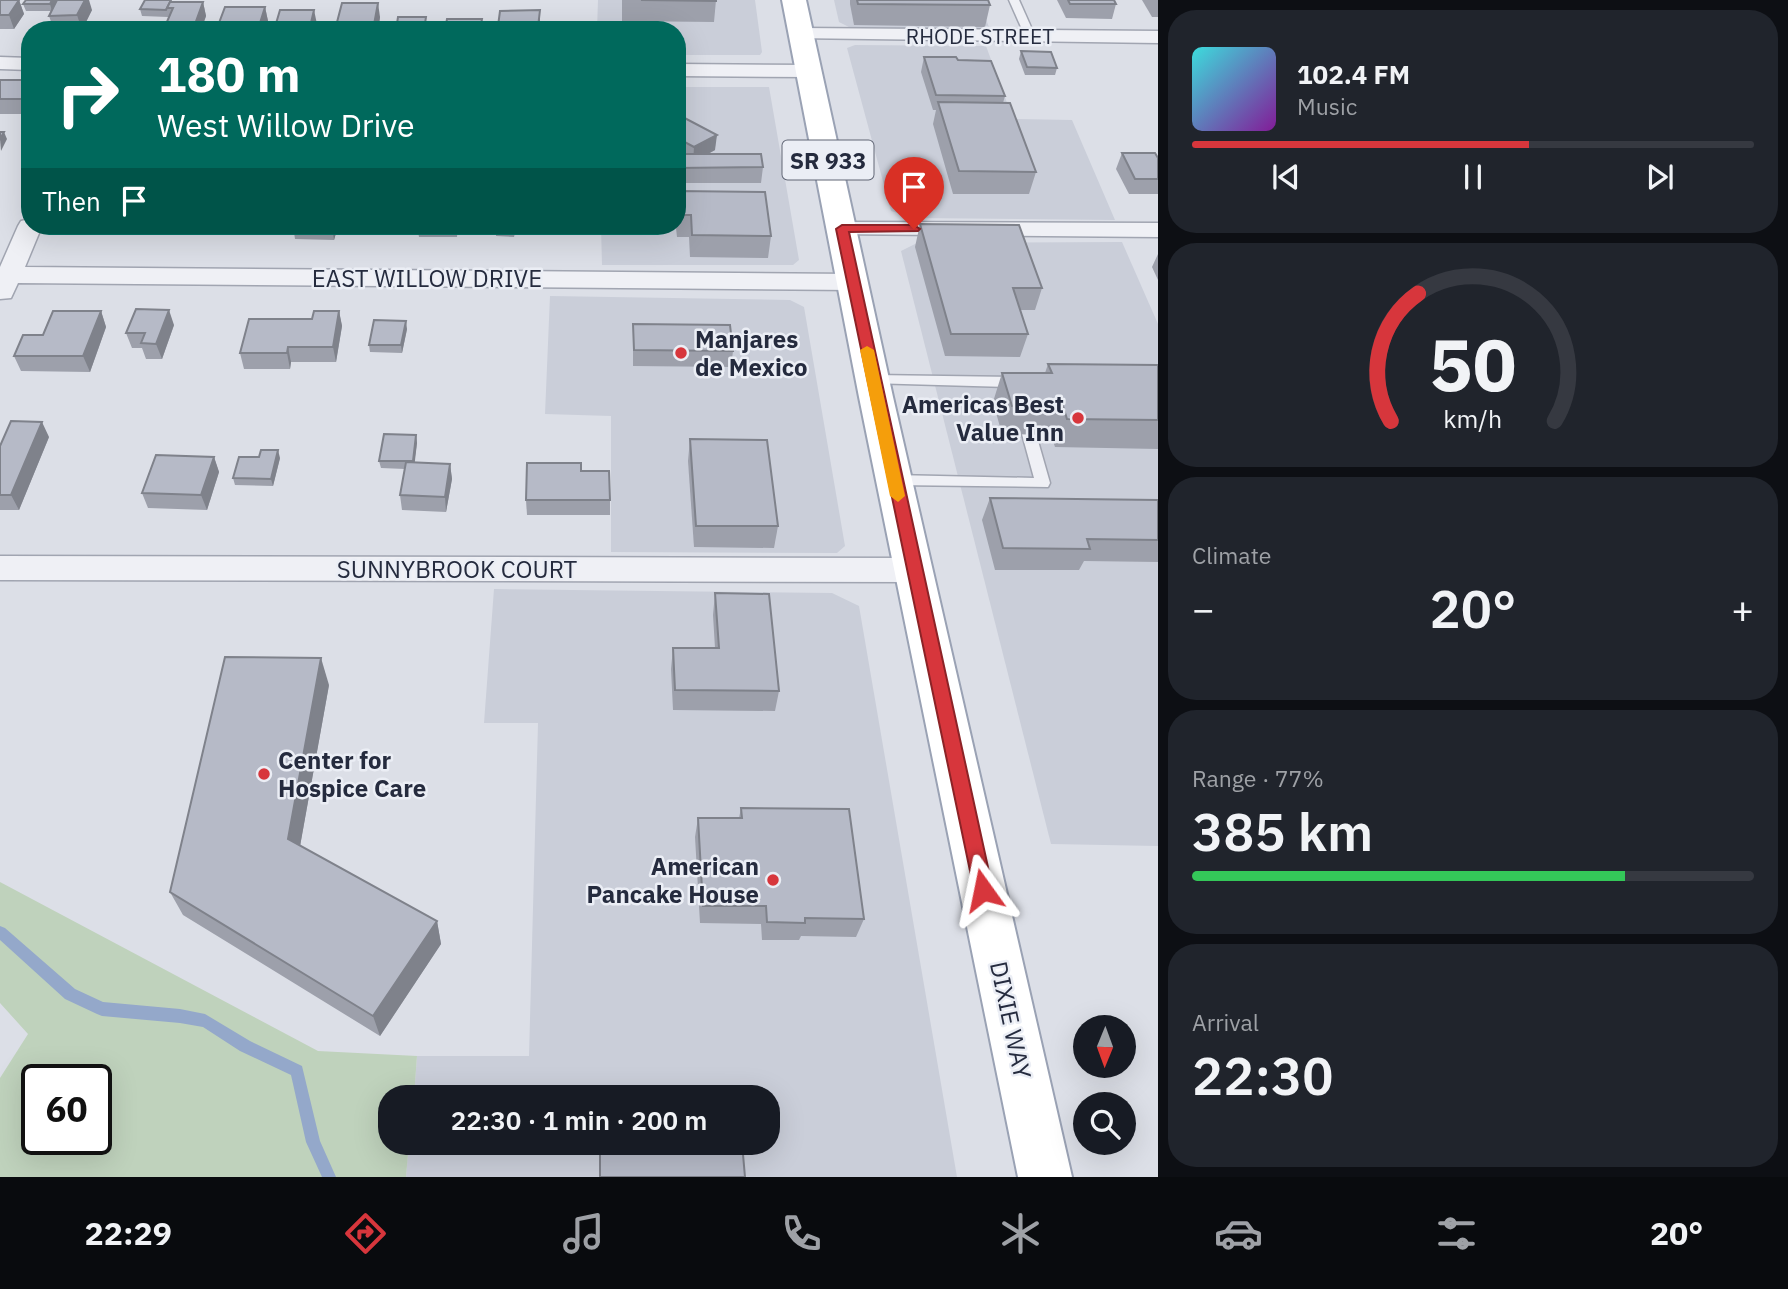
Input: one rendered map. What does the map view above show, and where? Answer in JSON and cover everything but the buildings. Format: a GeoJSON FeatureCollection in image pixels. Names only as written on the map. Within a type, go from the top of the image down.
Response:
{"type":"FeatureCollection","features":[{"type":"Feature","properties":{"kind":"main road","name":"DIXIE WAY"},"geometry":{"type":"LineString","coordinates":[[794,0],[894,480],[1045,1177]]}},
{"type":"Feature","properties":{"kind":"street","name":"RHODE STREET"},"geometry":{"type":"LineString","coordinates":[[801,34],[1158,37]]}},
{"type":"Feature","properties":{"kind":"street"},"geometry":{"type":"LineString","coordinates":[[0,63],[21,64]]}},
{"type":"Feature","properties":{"kind":"street"},"geometry":{"type":"LineString","coordinates":[[686,70],[809,71]]}},
{"type":"Feature","properties":{"kind":"street"},"geometry":{"type":"LineString","coordinates":[[842,229],[1158,230]]}},
{"type":"Feature","properties":{"kind":"street"},"geometry":{"type":"LineString","coordinates":[[3,282],[26,235]]}},
{"type":"Feature","properties":{"kind":"street","name":"EAST WILLOW DRIVE"},"geometry":{"type":"LineString","coordinates":[[3,282],[853,282]]}},
{"type":"Feature","properties":{"kind":"street","name":"SUNNYBROOK COURT"},"geometry":{"type":"LineString","coordinates":[[0,569],[914,570]]}},
{"type":"Feature","properties":{"kind":"lane"},"geometry":{"type":"LineString","coordinates":[[1014,0],[1030,36]]}},
{"type":"Feature","properties":{"kind":"lane"},"geometry":{"type":"LineString","coordinates":[[874,380],[1014,382],[1019,402]]}},
{"type":"Feature","properties":{"kind":"lane"},"geometry":{"type":"LineString","coordinates":[[894,480],[1043,483],[1029,434]]}},
{"type":"Feature","properties":{"kind":"shaded area"},"geometry":{"type":"Polygon","coordinates":[[[598,0],[755,0],[762,52],[760,55],[686,55],[686,21],[597,21],[598,0]]]}},
{"type":"Feature","properties":{"kind":"shaded area"},"geometry":{"type":"Polygon","coordinates":[[[834,0],[979,0],[990,30],[849,27],[839,22],[834,0]]]}},
{"type":"Feature","properties":{"kind":"shaded area"},"geometry":{"type":"Polygon","coordinates":[[[855,45],[986,46],[1013,119],[1072,120],[1115,220],[915,218],[891,211],[847,48],[855,45]]]}},
{"type":"Feature","properties":{"kind":"shaded area"},"geometry":{"type":"Polygon","coordinates":[[[686,87],[769,87],[799,260],[793,265],[602,265],[601,235],[686,235],[686,87]]]}},
{"type":"Feature","properties":{"kind":"shaded area"},"geometry":{"type":"Polygon","coordinates":[[[1122,242],[1158,324],[1158,846],[1051,844],[901,251],[917,243],[1122,242]]]}},
{"type":"Feature","properties":{"kind":"shaded area"},"geometry":{"type":"Polygon","coordinates":[[[550,296],[790,300],[804,307],[845,546],[837,553],[611,552],[611,416],[545,414],[550,296]]]}},
{"type":"Feature","properties":{"kind":"shaded area"},"geometry":{"type":"Polygon","coordinates":[[[494,589],[832,593],[859,606],[957,1177],[406,1177],[408,1155],[780,1155],[780,1085],[415,1085],[417,1056],[529,1056],[538,723],[484,723],[494,589]]]}},
{"type":"Feature","properties":{"kind":"green space"},"geometry":{"type":"Polygon","coordinates":[[[0,882],[318,1051],[417,1056],[415,1085],[378,1085],[378,1155],[408,1155],[406,1177],[0,1177],[0,1078],[28,1034],[0,1003],[0,882]]]}},
{"type":"Feature","properties":{"kind":"waterway"},"geometry":{"type":"LineString","coordinates":[[0,932],[70,994],[102,1009],[205,1021],[245,1046],[297,1071],[313,1142],[329,1177]]}},
{"type":"Feature","properties":{"kind":"slow traffic"},"geometry":{"type":"LineString","coordinates":[[867,350],[898,496]]}},
{"type":"Feature","properties":{"kind":"place","name":"Manjares de Mexico"},"geometry":{"type":"Point","coordinates":[681,353]}},
{"type":"Feature","properties":{"kind":"place","name":"Americas Best Value Inn"},"geometry":{"type":"Point","coordinates":[1078,418]}},
{"type":"Feature","properties":{"kind":"place","name":"Center for Hospice Care"},"geometry":{"type":"Point","coordinates":[264,774]}},
{"type":"Feature","properties":{"kind":"place","name":"American Pancake House"},"geometry":{"type":"Point","coordinates":[773,880]}},
{"type":"Feature","properties":{"kind":"route"},"geometry":{"type":"LineString","coordinates":[[914,229],[842,229],[983,890]]}}]}
